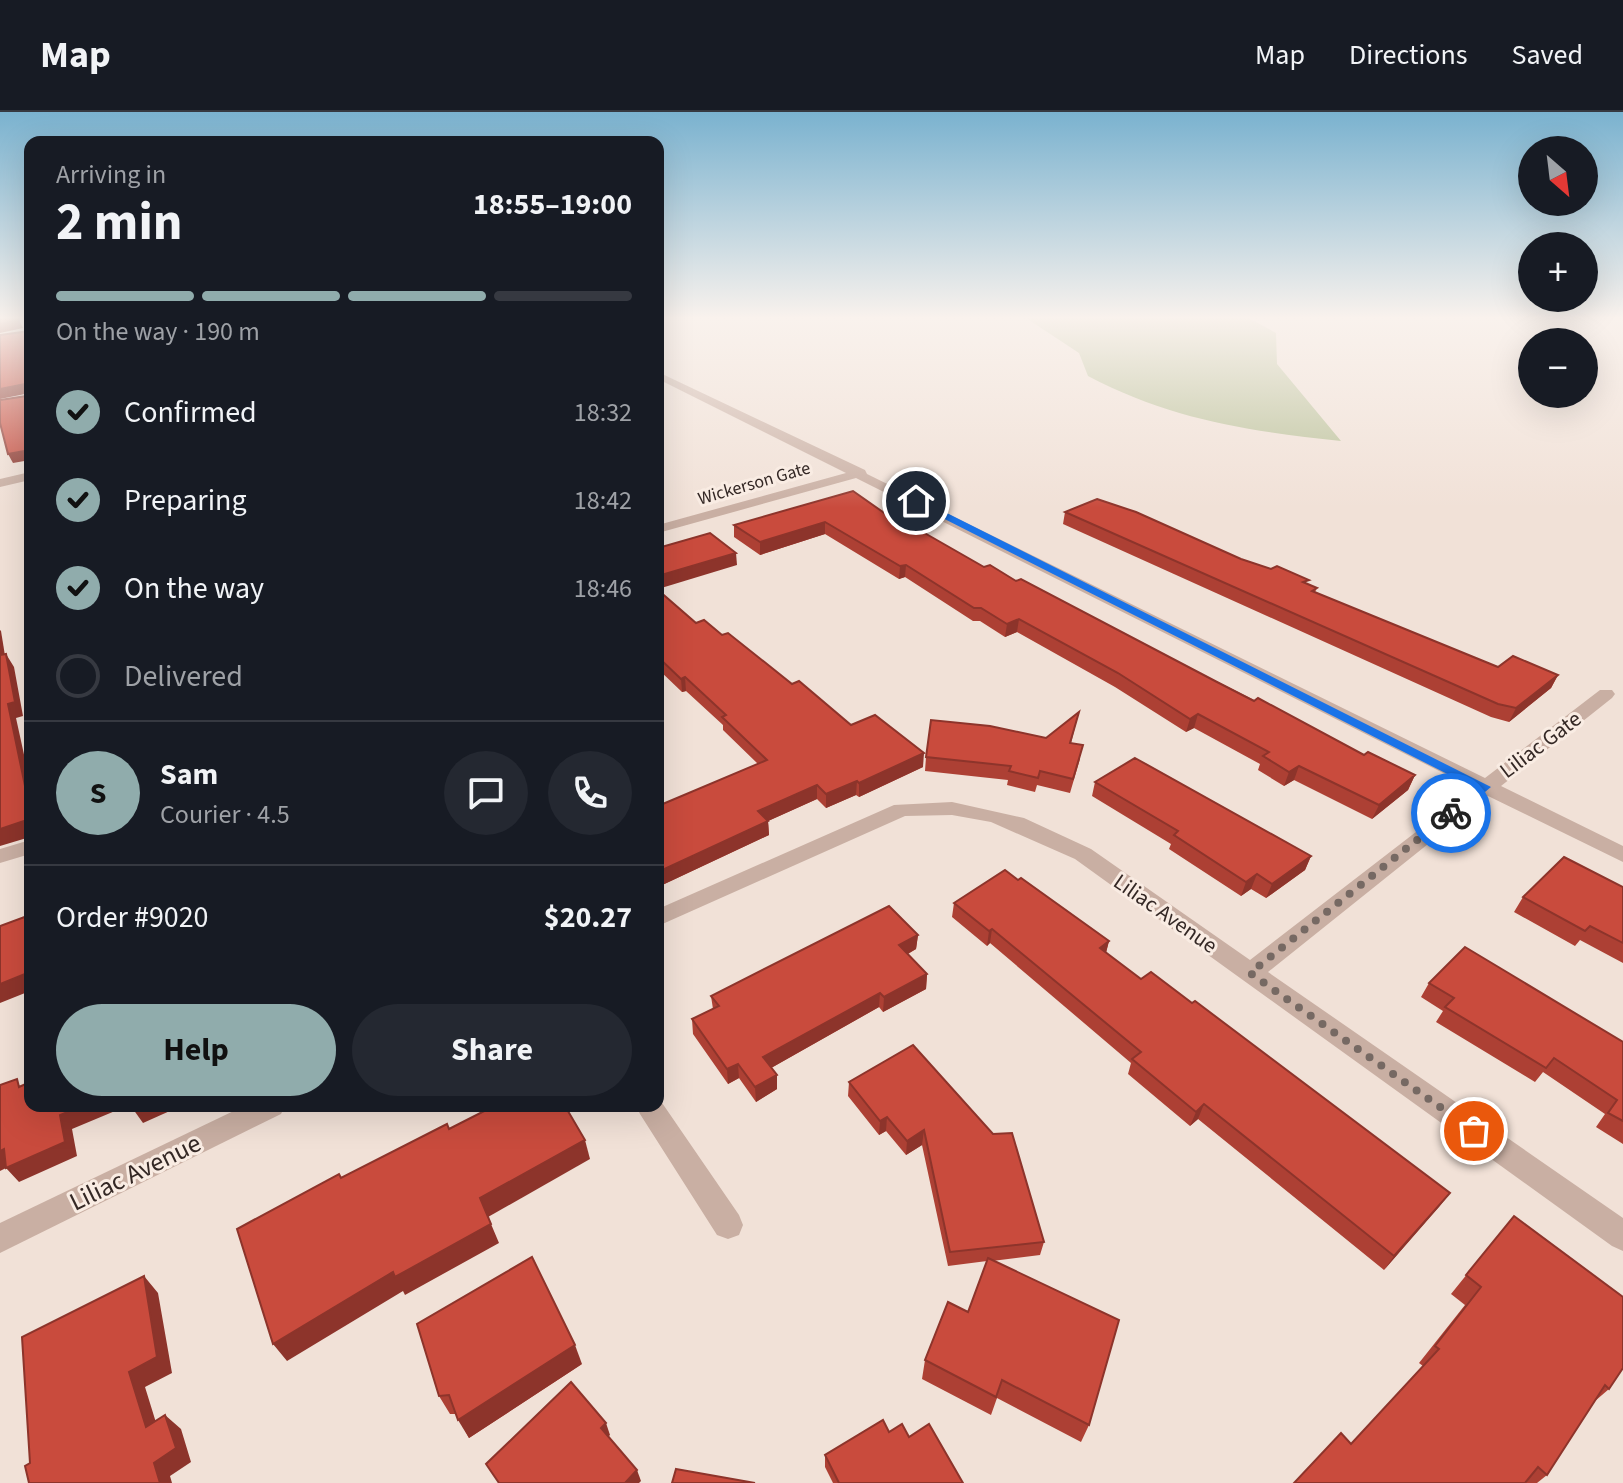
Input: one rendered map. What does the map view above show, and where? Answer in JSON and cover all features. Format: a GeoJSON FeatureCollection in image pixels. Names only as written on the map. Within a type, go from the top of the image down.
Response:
{"type":"FeatureCollection","features":[{"type":"Feature","properties":{"kind":"street"},"geometry":{"type":"LineString","coordinates":[[668,380],[861,473],[1623,855]]}},
{"type":"Feature","properties":{"kind":"street","name":"Wickerson Gate"},"geometry":{"type":"LineString","coordinates":[[664,527],[861,473]]}},
{"type":"Feature","properties":{"kind":"street"},"geometry":{"type":"LineString","coordinates":[[0,483],[24,477]]}},
{"type":"Feature","properties":{"kind":"street","name":"Liliac Gate"},"geometry":{"type":"LineString","coordinates":[[1250,973],[1606,694]]}},
{"type":"Feature","properties":{"kind":"street","name":"Liliac Avenue"},"geometry":{"type":"LineString","coordinates":[[664,915],[901,810],[939,806],[980,810],[1024,824],[1083,854],[1623,1236]]}},
{"type":"Feature","properties":{"kind":"street"},"geometry":{"type":"LineString","coordinates":[[0,856],[24,849]]}},
{"type":"Feature","properties":{"kind":"street","name":"Liliac Avenue"},"geometry":{"type":"LineString","coordinates":[[0,1238],[259,1112]]}},
{"type":"Feature","properties":{"kind":"street"},"geometry":{"type":"LineString","coordinates":[[654,1112],[728,1225]]}},
{"type":"Feature","properties":{"kind":"green space"},"geometry":{"type":"Polygon","coordinates":[[[1096,380],[1290,380],[1341,441],[1242,428],[1180,413],[1096,380]]]}},
{"type":"Feature","properties":{"kind":"building"},"geometry":{"type":"Polygon","coordinates":[[[0,380],[24,380],[24,384],[0,389],[0,380]]]}},
{"type":"Feature","properties":{"kind":"building"},"geometry":{"type":"Polygon","coordinates":[[[24,396],[24,451],[8,454],[0,423],[0,400],[24,396]]]}},
{"type":"Feature","properties":{"kind":"building"},"geometry":{"type":"Polygon","coordinates":[[[853,491],[907,529],[914,527],[984,567],[990,565],[1016,581],[1021,579],[1254,701],[1258,698],[1364,755],[1368,752],[1415,775],[1379,805],[1299,766],[1289,772],[1263,756],[1269,752],[1198,714],[1190,719],[1118,673],[1019,619],[1007,624],[981,608],[974,608],[906,565],[900,566],[825,522],[760,542],[734,525],[853,491]]]}},
{"type":"Feature","properties":{"kind":"building"},"geometry":{"type":"Polygon","coordinates":[[[1097,499],[1136,512],[1241,559],[1271,569],[1277,566],[1309,580],[1303,582],[1317,588],[1312,591],[1498,667],[1513,656],[1558,675],[1516,708],[1498,704],[1065,512],[1097,499]]]}},
{"type":"Feature","properties":{"kind":"building"},"geometry":{"type":"Polygon","coordinates":[[[710,533],[736,553],[664,574],[664,546],[710,533]]]}},
{"type":"Feature","properties":{"kind":"building"},"geometry":{"type":"Polygon","coordinates":[[[664,595],[696,623],[704,620],[722,635],[728,633],[792,684],[799,681],[851,725],[875,715],[924,753],[859,783],[857,781],[826,794],[817,785],[758,811],[768,821],[664,869],[664,803],[767,760],[722,717],[726,715],[685,677],[681,679],[664,663],[664,595]]]}},
{"type":"Feature","properties":{"kind":"building"},"geometry":{"type":"Polygon","coordinates":[[[6,654],[15,702],[8,704],[24,781],[24,821],[0,829],[0,655],[6,654]]]}},
{"type":"Feature","properties":{"kind":"building"},"geometry":{"type":"Polygon","coordinates":[[[1079,712],[1070,743],[1083,745],[1073,779],[1040,771],[1038,778],[1009,771],[1011,766],[926,757],[931,720],[990,726],[1046,738],[1079,712]]]}},
{"type":"Feature","properties":{"kind":"building"},"geometry":{"type":"Polygon","coordinates":[[[1135,758],[1311,856],[1272,884],[1257,874],[1246,882],[1174,835],[1178,831],[1095,782],[1135,758]]]}},
{"type":"Feature","properties":{"kind":"building"},"geometry":{"type":"Polygon","coordinates":[[[1564,857],[1623,887],[1623,943],[1590,926],[1585,931],[1523,897],[1564,857]]]}},
{"type":"Feature","properties":{"kind":"building"},"geometry":{"type":"Polygon","coordinates":[[[1005,870],[1018,880],[1021,878],[1109,941],[1100,948],[1141,979],[1151,972],[1192,1003],[1195,1001],[1450,1193],[1394,1256],[1204,1104],[1196,1112],[1132,1059],[1141,1052],[992,929],[989,931],[954,903],[1005,870]]]}},
{"type":"Feature","properties":{"kind":"building"},"geometry":{"type":"Polygon","coordinates":[[[889,906],[918,935],[899,945],[927,974],[884,997],[880,993],[763,1057],[777,1075],[755,1087],[738,1064],[727,1069],[692,1019],[719,1006],[711,996],[889,906]]]}},
{"type":"Feature","properties":{"kind":"building"},"geometry":{"type":"Polygon","coordinates":[[[24,917],[24,974],[0,984],[0,926],[24,917]]]}},
{"type":"Feature","properties":{"kind":"building"},"geometry":{"type":"Polygon","coordinates":[[[1465,947],[1623,1042],[1623,1121],[1608,1113],[1617,1100],[1554,1058],[1546,1068],[1445,1007],[1454,998],[1429,983],[1465,947]]]}},
{"type":"Feature","properties":{"kind":"building"},"geometry":{"type":"Polygon","coordinates":[[[913,1045],[993,1134],[1012,1133],[1044,1242],[950,1252],[924,1130],[907,1141],[887,1117],[880,1121],[849,1082],[913,1045]]]}},
{"type":"Feature","properties":{"kind":"building"},"geometry":{"type":"Polygon","coordinates":[[[17,1079],[19,1087],[24,1085],[24,1112],[67,1112],[60,1115],[65,1142],[6,1168],[4,1149],[0,1151],[0,1085],[17,1079]]]}},
{"type":"Feature","properties":{"kind":"building"},"geometry":{"type":"Polygon","coordinates":[[[482,1112],[569,1112],[585,1140],[480,1198],[491,1224],[395,1277],[393,1272],[273,1344],[237,1229],[339,1174],[341,1178],[447,1124],[449,1129],[482,1112]]]}},
{"type":"Feature","properties":{"kind":"building"},"geometry":{"type":"Polygon","coordinates":[[[1514,1216],[1623,1297],[1623,1368],[1609,1389],[1605,1385],[1547,1475],[1538,1467],[1525,1483],[1294,1483],[1341,1433],[1351,1444],[1439,1349],[1435,1346],[1481,1287],[1466,1275],[1514,1216]]]}},
{"type":"Feature","properties":{"kind":"building"},"geometry":{"type":"Polygon","coordinates":[[[532,1257],[575,1345],[458,1420],[449,1395],[439,1396],[417,1324],[532,1257]]]}},
{"type":"Feature","properties":{"kind":"building"},"geometry":{"type":"Polygon","coordinates":[[[988,1258],[1119,1320],[1089,1425],[1002,1380],[996,1397],[925,1360],[948,1302],[968,1312],[988,1258]]]}},
{"type":"Feature","properties":{"kind":"building"},"geometry":{"type":"Polygon","coordinates":[[[144,1276],[157,1357],[129,1372],[146,1427],[165,1415],[176,1448],[154,1463],[160,1483],[29,1483],[25,1466],[30,1463],[22,1337],[144,1276]]]}},
{"type":"Feature","properties":{"kind":"building"},"geometry":{"type":"Polygon","coordinates":[[[571,1382],[606,1423],[601,1428],[637,1470],[625,1483],[499,1483],[486,1464],[571,1382]]]}},
{"type":"Feature","properties":{"kind":"building"},"geometry":{"type":"Polygon","coordinates":[[[883,1420],[889,1432],[902,1424],[909,1437],[929,1424],[963,1483],[839,1483],[825,1455],[883,1420]]]}},
{"type":"Feature","properties":{"kind":"building"},"geometry":{"type":"Polygon","coordinates":[[[676,1469],[755,1483],[672,1483],[676,1469]]]}},
{"type":"Feature","properties":{"kind":"way so far"},"geometry":{"type":"LineString","coordinates":[[1451,813],[1250,973],[1474,1131]]}},
{"type":"Feature","properties":{"kind":"route"},"geometry":{"type":"LineString","coordinates":[[916,501],[1484,787],[1451,813]]}}]}
